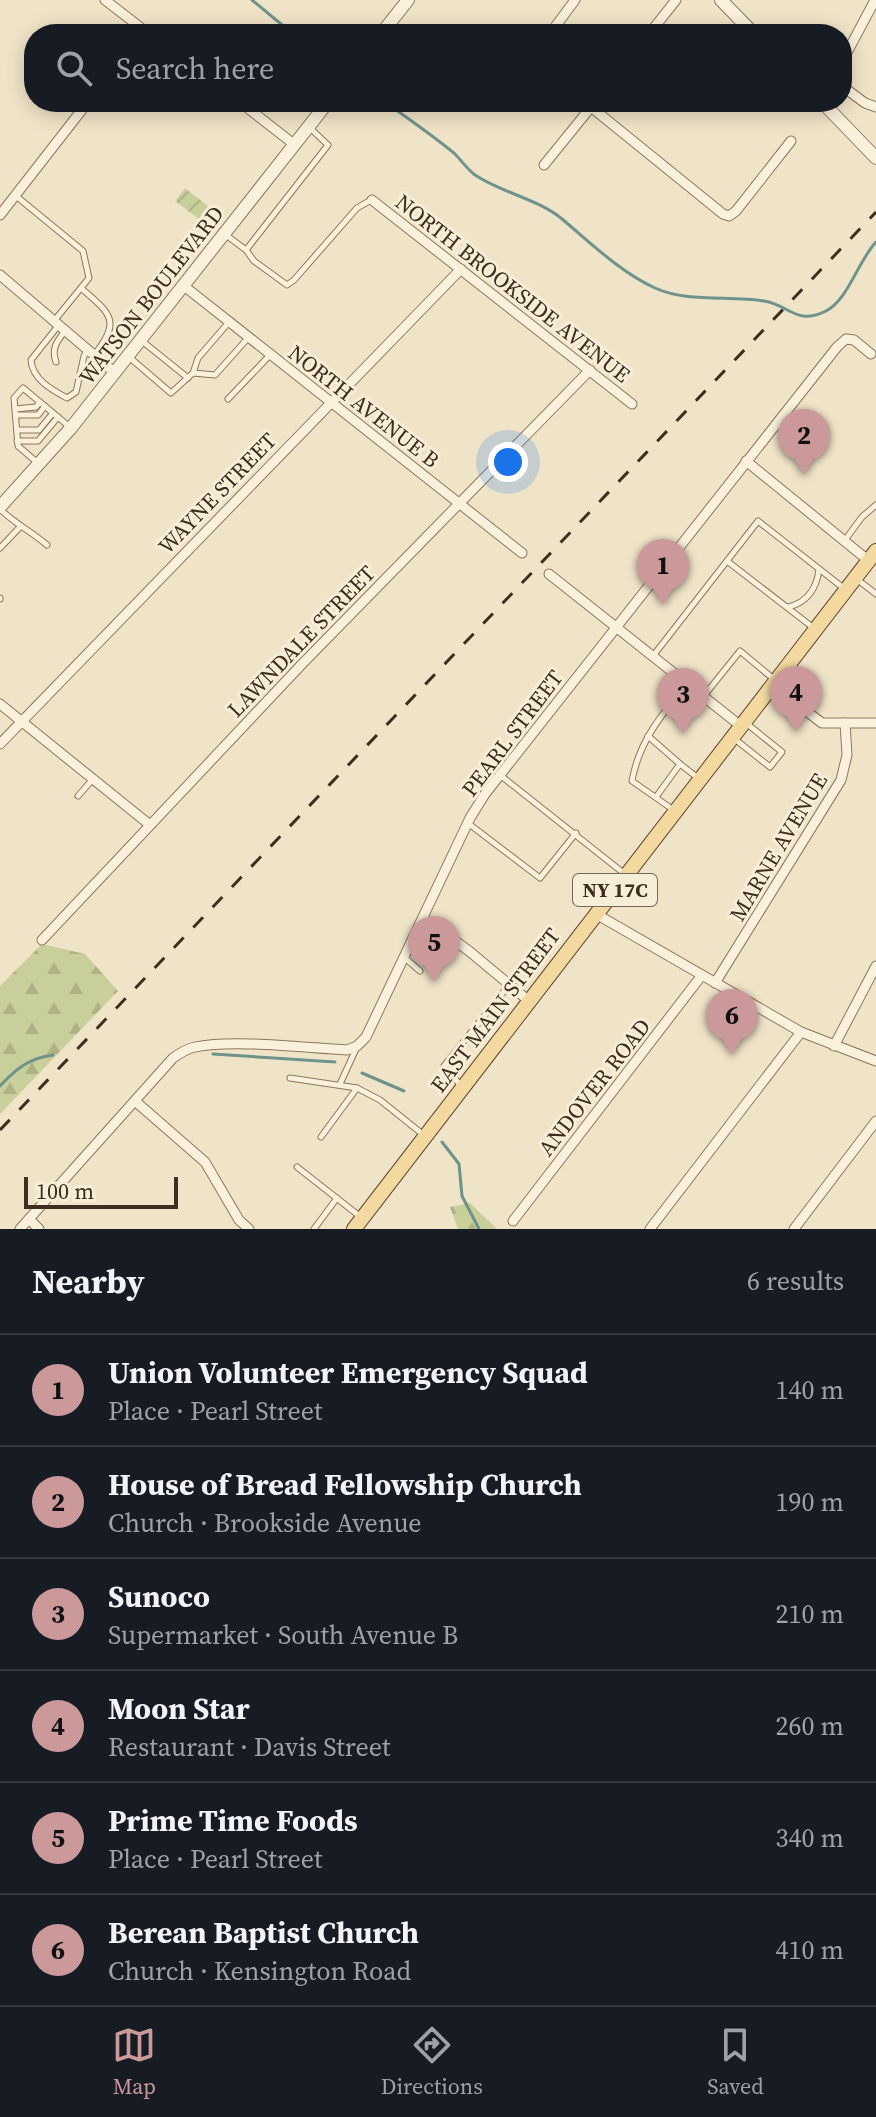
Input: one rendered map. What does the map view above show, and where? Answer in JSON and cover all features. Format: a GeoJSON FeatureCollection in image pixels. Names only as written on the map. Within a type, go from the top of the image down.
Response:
{"type":"FeatureCollection","features":[{"type":"Feature","properties":{"kind":"main road","name":"EAST MAIN STREET"},"geometry":{"type":"LineString","coordinates":[[358,1224],[873,556]]}},
{"type":"Feature","properties":{"kind":"street"},"geometry":{"type":"LineString","coordinates":[[105,0],[133,24]]}},
{"type":"Feature","properties":{"kind":"street"},"geometry":{"type":"LineString","coordinates":[[389,24],[408,0]]}},
{"type":"Feature","properties":{"kind":"street"},"geometry":{"type":"LineString","coordinates":[[557,24],[575,0]]}},
{"type":"Feature","properties":{"kind":"street"},"geometry":{"type":"LineString","coordinates":[[657,24],[676,0]]}},
{"type":"Feature","properties":{"kind":"street"},"geometry":{"type":"LineString","coordinates":[[721,0],[744,24]]}},
{"type":"Feature","properties":{"kind":"street"},"geometry":{"type":"LineString","coordinates":[[852,43],[875,0]]}},
{"type":"Feature","properties":{"kind":"street"},"geometry":{"type":"LineString","coordinates":[[852,93],[876,107]]}},
{"type":"Feature","properties":{"kind":"street"},"geometry":{"type":"LineString","coordinates":[[0,215],[80,112]]}},
{"type":"Feature","properties":{"kind":"street"},"geometry":{"type":"LineString","coordinates":[[253,112],[295,145]]}},
{"type":"Feature","properties":{"kind":"street","name":"WATSON BOULEVARD"},"geometry":{"type":"LineString","coordinates":[[0,508],[71,428],[320,112]]}},
{"type":"Feature","properties":{"kind":"street"},"geometry":{"type":"LineString","coordinates":[[544,165],[587,112]]}},
{"type":"Feature","properties":{"kind":"street"},"geometry":{"type":"LineString","coordinates":[[601,112],[729,216],[791,141]]}},
{"type":"Feature","properties":{"kind":"street"},"geometry":{"type":"LineString","coordinates":[[832,112],[876,158]]}},
{"type":"Feature","properties":{"kind":"street","name":"NORTH BROOKSIDE AVENUE"},"geometry":{"type":"LineString","coordinates":[[372,200],[632,404]]}},
{"type":"Feature","properties":{"kind":"street","name":"WAYNE STREET"},"geometry":{"type":"LineString","coordinates":[[0,744],[461,269]]}},
{"type":"Feature","properties":{"kind":"street"},"geometry":{"type":"LineString","coordinates":[[0,275],[115,373]]}},
{"type":"Feature","properties":{"kind":"street","name":"NORTH AVENUE B"},"geometry":{"type":"LineString","coordinates":[[184,286],[522,553]]}},
{"type":"Feature","properties":{"kind":"street","name":"PEARL STREET"},"geometry":{"type":"LineString","coordinates":[[357,1046],[366,1037],[468,823],[500,775],[837,347],[846,339],[854,340],[871,354]]}},
{"type":"Feature","properties":{"kind":"street","name":"LAWNDALE STREET"},"geometry":{"type":"LineString","coordinates":[[42,940],[121,848],[150,825],[296,670],[590,370]]}},
{"type":"Feature","properties":{"kind":"street"},"geometry":{"type":"LineString","coordinates":[[746,461],[844,541],[873,556]]}},
{"type":"Feature","properties":{"kind":"street"},"geometry":{"type":"LineString","coordinates":[[549,574],[740,729]]}},
{"type":"Feature","properties":{"kind":"street"},"geometry":{"type":"LineString","coordinates":[[775,684],[822,723],[876,723]]}},
{"type":"Feature","properties":{"kind":"street"},"geometry":{"type":"LineString","coordinates":[[0,704],[150,825]]}},
{"type":"Feature","properties":{"kind":"street","name":"MARNE AVENUE"},"geometry":{"type":"LineString","coordinates":[[715,983],[841,780],[847,755],[845,723]]}},
{"type":"Feature","properties":{"kind":"street"},"geometry":{"type":"LineString","coordinates":[[596,914],[801,1032],[876,1061]]}},
{"type":"Feature","properties":{"kind":"street"},"geometry":{"type":"LineString","coordinates":[[423,918],[529,1001]]}},
{"type":"Feature","properties":{"kind":"street"},"geometry":{"type":"LineString","coordinates":[[834,1046],[876,966]]}},
{"type":"Feature","properties":{"kind":"street","name":"ANDOVER ROAD"},"geometry":{"type":"LineString","coordinates":[[513,1221],[702,975]]}},
{"type":"Feature","properties":{"kind":"street"},"geometry":{"type":"LineString","coordinates":[[650,1229],[801,1032]]}},
{"type":"Feature","properties":{"kind":"street"},"geometry":{"type":"LineString","coordinates":[[20,1229],[173,1058],[183,1051],[197,1046],[347,1050],[357,1046]]}},
{"type":"Feature","properties":{"kind":"street"},"geometry":{"type":"LineString","coordinates":[[135,1101],[205,1162],[239,1220],[249,1229]]}},
{"type":"Feature","properties":{"kind":"street"},"geometry":{"type":"LineString","coordinates":[[794,1229],[876,1121]]}},
{"type":"Feature","properties":{"kind":"street"},"geometry":{"type":"LineString","coordinates":[[29,1219],[39,1229]]}},
{"type":"Feature","properties":{"kind":"lane"},"geometry":{"type":"LineString","coordinates":[[246,250],[328,145],[309,127]]}},
{"type":"Feature","properties":{"kind":"lane"},"geometry":{"type":"LineString","coordinates":[[15,195],[83,251],[89,278],[81,288],[59,326],[31,360],[32,368],[43,382],[67,398],[76,392],[77,376],[84,356],[108,335],[111,321],[107,311],[81,288]]}},
{"type":"Feature","properties":{"kind":"lane"},"geometry":{"type":"LineString","coordinates":[[225,234],[246,250],[254,261],[287,285],[357,208],[372,200]]}},
{"type":"Feature","properties":{"kind":"lane"},"geometry":{"type":"LineString","coordinates":[[128,357],[171,393],[193,373],[198,358],[229,322]]}},
{"type":"Feature","properties":{"kind":"lane"},"geometry":{"type":"LineString","coordinates":[[58,359],[53,354],[59,326]]}},
{"type":"Feature","properties":{"kind":"lane"},"geometry":{"type":"LineString","coordinates":[[193,373],[215,375],[248,338]]}},
{"type":"Feature","properties":{"kind":"lane"},"geometry":{"type":"LineString","coordinates":[[141,340],[188,378]]}},
{"type":"Feature","properties":{"kind":"lane"},"geometry":{"type":"LineString","coordinates":[[228,399],[270,355]]}},
{"type":"Feature","properties":{"kind":"lane"},"geometry":{"type":"LineString","coordinates":[[40,465],[18,446],[14,398],[23,388],[71,428]]}},
{"type":"Feature","properties":{"kind":"lane"},"geometry":{"type":"LineString","coordinates":[[16,412],[38,415],[42,404]]}},
{"type":"Feature","properties":{"kind":"lane"},"geometry":{"type":"LineString","coordinates":[[17,430],[39,430],[55,415]]}},
{"type":"Feature","properties":{"kind":"lane"},"geometry":{"type":"LineString","coordinates":[[17,441],[38,441],[55,415]]}},
{"type":"Feature","properties":{"kind":"lane"},"geometry":{"type":"LineString","coordinates":[[844,541],[862,517],[876,505]]}},
{"type":"Feature","properties":{"kind":"lane"},"geometry":{"type":"LineString","coordinates":[[0,508],[20,527],[30,530],[47,545]]}},
{"type":"Feature","properties":{"kind":"lane"},"geometry":{"type":"LineString","coordinates":[[652,656],[758,521],[819,568],[876,594]]}},
{"type":"Feature","properties":{"kind":"lane"},"geometry":{"type":"LineString","coordinates":[[0,548],[20,527]]}},
{"type":"Feature","properties":{"kind":"lane"},"geometry":{"type":"LineString","coordinates":[[727,561],[817,630]]}},
{"type":"Feature","properties":{"kind":"lane"},"geometry":{"type":"LineString","coordinates":[[787,607],[798,605],[810,595],[817,582],[819,568]]}},
{"type":"Feature","properties":{"kind":"lane"},"geometry":{"type":"LineString","coordinates":[[703,697],[740,651],[775,684]]}},
{"type":"Feature","properties":{"kind":"lane"},"geometry":{"type":"LineString","coordinates":[[676,812],[632,781],[636,759],[655,723],[687,684]]}},
{"type":"Feature","properties":{"kind":"lane"},"geometry":{"type":"LineString","coordinates":[[740,729],[782,752],[770,767],[740,729]]}},
{"type":"Feature","properties":{"kind":"lane"},"geometry":{"type":"LineString","coordinates":[[648,736],[700,780]]}},
{"type":"Feature","properties":{"kind":"lane"},"geometry":{"type":"LineString","coordinates":[[656,797],[680,764]]}},
{"type":"Feature","properties":{"kind":"lane"},"geometry":{"type":"LineString","coordinates":[[500,775],[626,875]]}},
{"type":"Feature","properties":{"kind":"lane"},"geometry":{"type":"LineString","coordinates":[[78,796],[93,779]]}},
{"type":"Feature","properties":{"kind":"lane"},"geometry":{"type":"LineString","coordinates":[[468,823],[540,878],[576,833]]}},
{"type":"Feature","properties":{"kind":"lane"},"geometry":{"type":"LineString","coordinates":[[404,958],[420,971]]}},
{"type":"Feature","properties":{"kind":"lane"},"geometry":{"type":"LineString","coordinates":[[463,1088],[444,1066],[509,985]]}},
{"type":"Feature","properties":{"kind":"lane"},"geometry":{"type":"LineString","coordinates":[[340,1084],[357,1046]]}},
{"type":"Feature","properties":{"kind":"lane"},"geometry":{"type":"LineString","coordinates":[[290,1078],[357,1088],[380,1100],[425,1137]]}},
{"type":"Feature","properties":{"kind":"lane"},"geometry":{"type":"LineString","coordinates":[[321,1137],[357,1088]]}},
{"type":"Feature","properties":{"kind":"lane"},"geometry":{"type":"LineString","coordinates":[[297,1167],[337,1198],[358,1224]]}},
{"type":"Feature","properties":{"kind":"lane"},"geometry":{"type":"LineString","coordinates":[[314,1229],[337,1198]]}},
{"type":"Feature","properties":{"kind":"green space"},"geometry":{"type":"Polygon","coordinates":[[[185,188],[208,206],[199,219],[175,201],[185,188]]]}},
{"type":"Feature","properties":{"kind":"green space"},"geometry":{"type":"Polygon","coordinates":[[[42,944],[85,954],[118,991],[0,1114],[0,986],[42,944]]]}},
{"type":"Feature","properties":{"kind":"green space"},"geometry":{"type":"Polygon","coordinates":[[[470,1203],[497,1229],[458,1229],[450,1207],[470,1203]]]}},
{"type":"Feature","properties":{"kind":"waterway"},"geometry":{"type":"LineString","coordinates":[[252,0],[281,24]]}},
{"type":"Feature","properties":{"kind":"waterway"},"geometry":{"type":"LineString","coordinates":[[399,112],[454,153],[475,175],[552,212],[630,274],[668,293],[764,301],[800,315],[816,315],[834,306],[841,298],[876,242]]}},
{"type":"Feature","properties":{"kind":"waterway"},"geometry":{"type":"LineString","coordinates":[[213,1054],[335,1062]]}},
{"type":"Feature","properties":{"kind":"waterway"},"geometry":{"type":"LineString","coordinates":[[0,1086],[24,1065],[53,1055]]}},
{"type":"Feature","properties":{"kind":"waterway"},"geometry":{"type":"LineString","coordinates":[[362,1073],[404,1091]]}},
{"type":"Feature","properties":{"kind":"waterway"},"geometry":{"type":"LineString","coordinates":[[442,1142],[459,1164],[462,1196],[479,1229]]}},
{"type":"Feature","properties":{"kind":"railway"},"geometry":{"type":"LineString","coordinates":[[0,1130],[876,212]]}},
{"type":"Feature","properties":{"kind":"place","name":"House of Bread Fellowship Church"},"geometry":{"type":"Point","coordinates":[804,475]}},
{"type":"Feature","properties":{"kind":"place","name":"Union Volunteer Emergency Squad"},"geometry":{"type":"Point","coordinates":[663,605]}},
{"type":"Feature","properties":{"kind":"place","name":"Moon Star"},"geometry":{"type":"Point","coordinates":[796,732]}},
{"type":"Feature","properties":{"kind":"place","name":"Sunoco"},"geometry":{"type":"Point","coordinates":[683,734]}},
{"type":"Feature","properties":{"kind":"place","name":"Prime Time Foods"},"geometry":{"type":"Point","coordinates":[434,982]}},
{"type":"Feature","properties":{"kind":"place","name":"Berean Baptist Church"},"geometry":{"type":"Point","coordinates":[732,1055]}}]}
